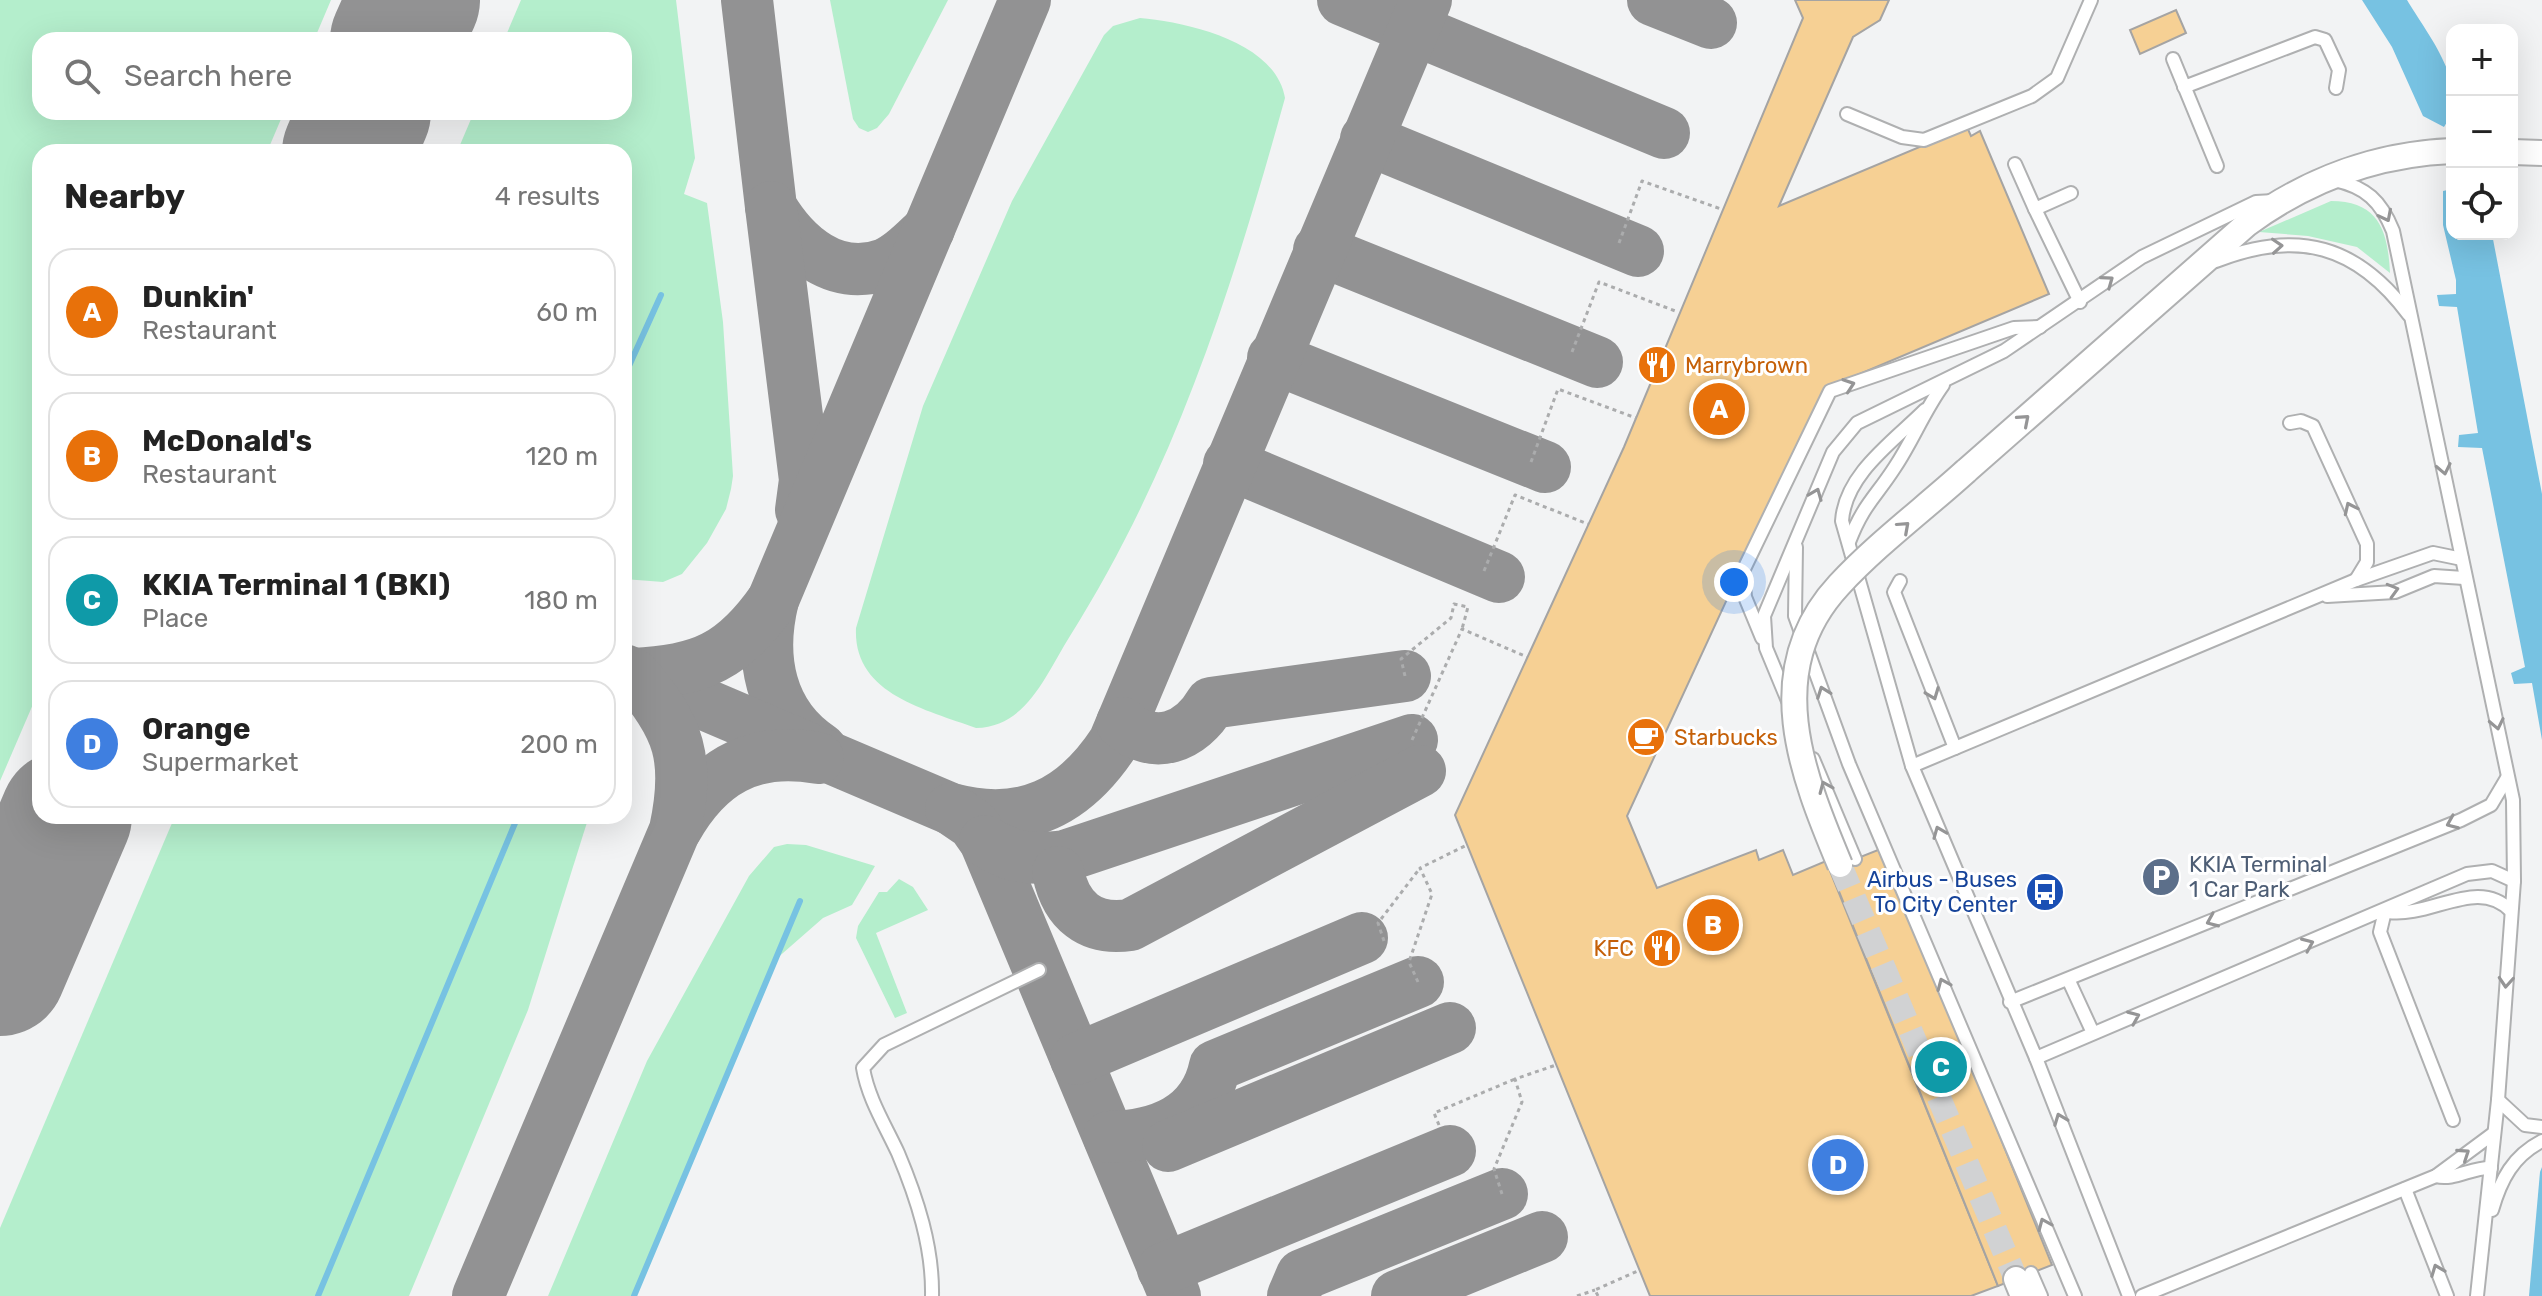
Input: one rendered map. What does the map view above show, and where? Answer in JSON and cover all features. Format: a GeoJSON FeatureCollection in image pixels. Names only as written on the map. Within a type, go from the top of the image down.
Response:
{"type":"FeatureCollection","features":[{"type":"Feature","properties":{"kind":"street"},"geometry":{"type":"LineString","coordinates":[[1848,862],[1822,820],[1795,733],[1793,689],[1796,661],[1837,587],[2247,224],[2277,202],[2323,178],[2390,158],[2446,152]]}},
{"type":"Feature","properties":{"kind":"street"},"geometry":{"type":"LineString","coordinates":[[2518,152],[2542,153]]}},
{"type":"Feature","properties":{"kind":"lane"},"geometry":{"type":"LineString","coordinates":[[1847,114],[1902,137],[1924,140],[2032,96],[2057,78],[2091,0]]}},
{"type":"Feature","properties":{"kind":"lane"},"geometry":{"type":"LineString","coordinates":[[2184,87],[2315,37],[2325,40],[2339,70],[2336,88]]}},
{"type":"Feature","properties":{"kind":"lane"},"geometry":{"type":"LineString","coordinates":[[2173,59],[2217,166]]}},
{"type":"Feature","properties":{"kind":"lane"},"geometry":{"type":"LineString","coordinates":[[2015,164],[2080,302]]}},
{"type":"Feature","properties":{"kind":"lane"},"geometry":{"type":"LineString","coordinates":[[2323,178],[2365,190],[2386,213],[2412,319],[2464,578],[2508,775],[2516,828],[2498,1100],[2477,1296]]}},
{"type":"Feature","properties":{"kind":"lane"},"geometry":{"type":"LineString","coordinates":[[2035,209],[2071,193]]}},
{"type":"Feature","properties":{"kind":"lane"},"geometry":{"type":"LineString","coordinates":[[1766,648],[1764,616],[1833,452],[1857,423],[1946,381],[2040,327],[2142,257],[2256,202],[2277,202]]}},
{"type":"Feature","properties":{"kind":"lane"},"geometry":{"type":"LineString","coordinates":[[2202,266],[2279,245],[2324,249],[2359,262],[2373,273],[2412,319]]}},
{"type":"Feature","properties":{"kind":"lane"},"geometry":{"type":"LineString","coordinates":[[1848,862],[1742,578],[1823,398],[1830,391],[2014,328],[2040,327]]}},
{"type":"Feature","properties":{"kind":"lane"},"geometry":{"type":"LineString","coordinates":[[1849,542],[1865,504],[1895,467],[1925,410],[1946,381]]}},
{"type":"Feature","properties":{"kind":"lane"},"geometry":{"type":"LineString","coordinates":[[1925,410],[1856,479],[1843,508],[1849,542],[1912,766],[2036,1058],[2129,1296]]}},
{"type":"Feature","properties":{"kind":"lane"},"geometry":{"type":"LineString","coordinates":[[2290,423],[2301,421],[2313,426],[2367,544],[2367,562],[2356,580]]}},
{"type":"Feature","properties":{"kind":"lane"},"geometry":{"type":"LineString","coordinates":[[1796,542],[1795,616],[1849,764],[2075,1296]]}},
{"type":"Feature","properties":{"kind":"lane"},"geometry":{"type":"LineString","coordinates":[[1912,766],[2356,580],[2433,553],[2462,559]]}},
{"type":"Feature","properties":{"kind":"lane"},"geometry":{"type":"LineString","coordinates":[[2320,596],[2395,592],[2434,576],[2464,578]]}},
{"type":"Feature","properties":{"kind":"lane"},"geometry":{"type":"LineString","coordinates":[[1900,581],[1894,592],[1955,748]]}},
{"type":"Feature","properties":{"kind":"lane"},"geometry":{"type":"LineString","coordinates":[[2010,1002],[2069,981],[2461,820],[2491,805],[2502,791],[2508,775]]}},
{"type":"Feature","properties":{"kind":"lane"},"geometry":{"type":"LineString","coordinates":[[2036,1058],[2467,874],[2492,871],[2514,881]]}},
{"type":"Feature","properties":{"kind":"lane"},"geometry":{"type":"LineString","coordinates":[[2385,911],[2415,913],[2485,894],[2501,900],[2511,911]]}},
{"type":"Feature","properties":{"kind":"lane"},"geometry":{"type":"LineString","coordinates":[[2385,911],[2380,932],[2453,1120]]}},
{"type":"Feature","properties":{"kind":"lane"},"geometry":{"type":"LineString","coordinates":[[932,1296],[928,1243],[899,1157],[866,1085],[863,1068],[868,1058],[884,1045],[1039,970]]}},
{"type":"Feature","properties":{"kind":"lane"},"geometry":{"type":"LineString","coordinates":[[2069,981],[2093,1033]]}},
{"type":"Feature","properties":{"kind":"lane"},"geometry":{"type":"LineString","coordinates":[[2498,1100],[2525,1125],[2542,1127]]}},
{"type":"Feature","properties":{"kind":"lane"},"geometry":{"type":"LineString","coordinates":[[2142,1296],[2176,1290],[2436,1176],[2494,1133]]}},
{"type":"Feature","properties":{"kind":"lane"},"geometry":{"type":"LineString","coordinates":[[2481,1244],[2506,1172],[2519,1155],[2542,1141]]}},
{"type":"Feature","properties":{"kind":"lane"},"geometry":{"type":"LineString","coordinates":[[2436,1176],[2449,1178],[2472,1169],[2491,1168]]}},
{"type":"Feature","properties":{"kind":"lane"},"geometry":{"type":"LineString","coordinates":[[2405,1189],[2447,1296]]}},
{"type":"Feature","properties":{"kind":"lane"},"geometry":{"type":"LineString","coordinates":[[2023,1283],[2041,1296]]}},
{"type":"Feature","properties":{"kind":"path"},"geometry":{"type":"LineString","coordinates":[[1619,243],[1642,181],[1721,209]]}},
{"type":"Feature","properties":{"kind":"path"},"geometry":{"type":"LineString","coordinates":[[1572,352],[1599,282],[1678,312]]}},
{"type":"Feature","properties":{"kind":"path"},"geometry":{"type":"LineString","coordinates":[[1531,462],[1558,389],[1636,418]]}},
{"type":"Feature","properties":{"kind":"path"},"geometry":{"type":"LineString","coordinates":[[1484,571],[1515,495],[1588,524]]}},
{"type":"Feature","properties":{"kind":"path"},"geometry":{"type":"LineString","coordinates":[[1405,676],[1401,659],[1451,618],[1454,604],[1468,607],[1462,629],[1412,740]]}},
{"type":"Feature","properties":{"kind":"path"},"geometry":{"type":"LineString","coordinates":[[1462,629],[1527,657]]}},
{"type":"Feature","properties":{"kind":"path"},"geometry":{"type":"LineString","coordinates":[[1384,941],[1378,923],[1420,868],[1467,845]]}},
{"type":"Feature","properties":{"kind":"path"},"geometry":{"type":"LineString","coordinates":[[1418,982],[1409,962],[1432,894],[1420,868]]}},
{"type":"Feature","properties":{"kind":"path"},"geometry":{"type":"LineString","coordinates":[[1439,1125],[1434,1113],[1556,1065]]}},
{"type":"Feature","properties":{"kind":"path"},"geometry":{"type":"LineString","coordinates":[[1502,1194],[1494,1169],[1522,1102],[1515,1079]]}},
{"type":"Feature","properties":{"kind":"path"},"geometry":{"type":"LineString","coordinates":[[1577,1296],[1640,1270]]}},
{"type":"Feature","properties":{"kind":"path"},"geometry":{"type":"LineString","coordinates":[[1595,1290],[1598,1296]]}},
{"type":"Feature","properties":{"kind":"green space"},"geometry":{"type":"Polygon","coordinates":[[[0,0],[331,0],[317,32],[32,32],[32,120],[281,120],[270,144],[32,144],[32,707],[0,781],[0,0]]]}},
{"type":"Feature","properties":{"kind":"green space"},"geometry":{"type":"Polygon","coordinates":[[[521,0],[676,0],[695,158],[684,194],[707,203],[723,322],[733,476],[726,509],[707,543],[682,574],[663,582],[632,580],[632,144],[460,144],[471,120],[632,120],[632,32],[507,32],[521,0]]]}},
{"type":"Feature","properties":{"kind":"green space"},"geometry":{"type":"Polygon","coordinates":[[[830,0],[948,0],[889,114],[877,128],[868,132],[859,128],[853,119],[830,0]]]}},
{"type":"Feature","properties":{"kind":"green space"},"geometry":{"type":"Polygon","coordinates":[[[1140,18],[1204,30],[1248,49],[1265,62],[1278,79],[1285,98],[1222,308],[1171,442],[1141,508],[1033,696],[1009,719],[976,728],[915,705],[879,684],[866,669],[858,650],[856,628],[923,406],[1012,201],[1104,35],[1113,26],[1140,18]]]}},
{"type":"Feature","properties":{"kind":"green space"},"geometry":{"type":"Polygon","coordinates":[[[2331,201],[2360,206],[2378,221],[2387,244],[2390,273],[2357,247],[2308,236],[2259,232],[2331,201]]]}},
{"type":"Feature","properties":{"kind":"green space"},"geometry":{"type":"Polygon","coordinates":[[[172,824],[586,824],[528,1010],[409,1296],[0,1296],[0,1228],[172,824]]]}},
{"type":"Feature","properties":{"kind":"green space"},"geometry":{"type":"Polygon","coordinates":[[[806,845],[875,866],[852,905],[823,918],[775,960],[634,1296],[548,1296],[647,1061],[749,876],[774,847],[806,845]]]}},
{"type":"Feature","properties":{"kind":"green space"},"geometry":{"type":"Polygon","coordinates":[[[899,879],[913,887],[928,910],[876,933],[907,1013],[895,1018],[856,938],[858,926],[879,892],[887,892],[899,879]]]}},
{"type":"Feature","properties":{"kind":"water"},"geometry":{"type":"Polygon","coordinates":[[[2362,0],[2407,0],[2446,68],[2444,127],[2423,116],[2392,47],[2362,0]]]}},
{"type":"Feature","properties":{"kind":"water"},"geometry":{"type":"Polygon","coordinates":[[[2446,190],[2446,238],[2443,225],[2443,191],[2446,190]]]}},
{"type":"Feature","properties":{"kind":"water"},"geometry":{"type":"Polygon","coordinates":[[[2447,240],[2493,240],[2542,494],[2542,740],[2532,683],[2514,684],[2511,673],[2525,667],[2482,448],[2458,447],[2459,435],[2478,433],[2457,307],[2439,306],[2437,295],[2456,294],[2456,280],[2447,240]]]}},
{"type":"Feature","properties":{"kind":"water"},"geometry":{"type":"Polygon","coordinates":[[[2542,1167],[2542,1296],[2529,1296],[2540,1172],[2542,1167]]]}},
{"type":"Feature","properties":{"kind":"building"},"geometry":{"type":"Polygon","coordinates":[[[1795,0],[1889,0],[1880,20],[1853,37],[1779,206],[1967,127],[1971,136],[1980,131],[2049,294],[1824,389],[1627,816],[1657,888],[1756,850],[1759,860],[1783,850],[1793,875],[1826,861],[1998,1286],[1971,1296],[1650,1296],[1455,815],[1624,447],[1803,18],[1795,0]]]}},
{"type":"Feature","properties":{"kind":"building"},"geometry":{"type":"Polygon","coordinates":[[[2176,10],[2186,33],[2140,54],[2130,30],[2176,10]]]}},
{"type":"Feature","properties":{"kind":"building"},"geometry":{"type":"Polygon","coordinates":[[[1883,848],[2052,1265],[1998,1286],[1830,869],[1883,848]]]}},
{"type":"Feature","properties":{"kind":"waterway"},"geometry":{"type":"LineString","coordinates":[[632,359],[661,295]]}},
{"type":"Feature","properties":{"kind":"waterway"},"geometry":{"type":"LineString","coordinates":[[318,1296],[515,824]]}},
{"type":"Feature","properties":{"kind":"waterway"},"geometry":{"type":"LineString","coordinates":[[634,1296],[800,901]]}},
{"type":"Feature","properties":{"kind":"taxiway"},"geometry":{"type":"LineString","coordinates":[[747,0],[771,207],[791,235],[833,265],[867,269],[891,261],[929,229]]}},
{"type":"Feature","properties":{"kind":"taxiway"},"geometry":{"type":"LineString","coordinates":[[633,674],[678,669],[714,657],[744,635],[773,600],[1025,0]]}},
{"type":"Feature","properties":{"kind":"taxiway"},"geometry":{"type":"LineString","coordinates":[[1343,0],[1664,133]]}},
{"type":"Feature","properties":{"kind":"taxiway"},"geometry":{"type":"LineString","coordinates":[[632,673],[951,809],[1001,815],[1024,812],[1044,806],[1082,781],[1114,742],[1426,0]]}},
{"type":"Feature","properties":{"kind":"taxiway"},"geometry":{"type":"LineString","coordinates":[[1653,0],[1711,23]]}},
{"type":"Feature","properties":{"kind":"taxiway"},"geometry":{"type":"LineString","coordinates":[[1366,139],[1638,251]]}},
{"type":"Feature","properties":{"kind":"taxiway"},"geometry":{"type":"LineString","coordinates":[[771,207],[805,480],[801,510]]}},
{"type":"Feature","properties":{"kind":"taxiway"},"geometry":{"type":"LineString","coordinates":[[1319,250],[1597,362]]}},
{"type":"Feature","properties":{"kind":"taxiway"},"geometry":{"type":"LineString","coordinates":[[1273,358],[1545,467]]}},
{"type":"Feature","properties":{"kind":"taxiway"},"geometry":{"type":"LineString","coordinates":[[1229,464],[1499,577]]}},
{"type":"Feature","properties":{"kind":"taxiway"},"geometry":{"type":"LineString","coordinates":[[773,600],[767,643],[772,683],[790,719],[803,735],[821,749]]}},
{"type":"Feature","properties":{"kind":"taxiway"},"geometry":{"type":"LineString","coordinates":[[478,1296],[675,830],[681,784],[677,746],[662,711],[633,674]]}},
{"type":"Feature","properties":{"kind":"taxiway"},"geometry":{"type":"LineString","coordinates":[[1122,723],[1147,737],[1171,737],[1193,725],[1211,703],[1405,676]]}},
{"type":"Feature","properties":{"kind":"taxiway"},"geometry":{"type":"LineString","coordinates":[[985,841],[1004,852],[1023,857],[1065,856],[1412,740]]}},
{"type":"Feature","properties":{"kind":"taxiway"},"geometry":{"type":"LineString","coordinates":[[676,829],[702,792],[734,768],[772,756],[818,758]]}},
{"type":"Feature","properties":{"kind":"taxiway"},"geometry":{"type":"LineString","coordinates":[[1058,872],[1067,898],[1082,915],[1103,925],[1130,925],[1420,771]]}},
{"type":"Feature","properties":{"kind":"taxiway"},"geometry":{"type":"LineString","coordinates":[[951,809],[973,824],[985,841],[1175,1296]]}},
{"type":"Feature","properties":{"kind":"taxiway"},"geometry":{"type":"LineString","coordinates":[[1076,1059],[1362,938]]}},
{"type":"Feature","properties":{"kind":"taxiway"},"geometry":{"type":"LineString","coordinates":[[1109,1137],[1144,1133],[1176,1121],[1201,1100],[1215,1066],[1418,982]]}},
{"type":"Feature","properties":{"kind":"taxiway"},"geometry":{"type":"LineString","coordinates":[[1168,1146],[1450,1028]]}},
{"type":"Feature","properties":{"kind":"taxiway"},"geometry":{"type":"LineString","coordinates":[[1163,1269],[1450,1151]]}},
{"type":"Feature","properties":{"kind":"taxiway"},"geometry":{"type":"LineString","coordinates":[[1293,1296],[1302,1275],[1502,1194]]}},
{"type":"Feature","properties":{"kind":"taxiway"},"geometry":{"type":"LineString","coordinates":[[1397,1296],[1542,1237]]}},
{"type":"Feature","properties":{"kind":"runway"},"geometry":{"type":"LineString","coordinates":[[400,32],[414,0]]}},
{"type":"Feature","properties":{"kind":"runway"},"geometry":{"type":"LineString","coordinates":[[351,144],[362,120]]}},
{"type":"Feature","properties":{"kind":"runway"},"geometry":{"type":"LineString","coordinates":[[0,970],[63,824]]}},
{"type":"Feature","properties":{"kind":"tunnel"},"geometry":{"type":"LineString","coordinates":[[1840,865],[2016,1279]]}},
{"type":"Feature","properties":{"kind":"place","name":"Marrybrown"},"geometry":{"type":"Point","coordinates":[1657,365]}},
{"type":"Feature","properties":{"kind":"place","name":"Dunkin'"},"geometry":{"type":"Point","coordinates":[1719,409]}},
{"type":"Feature","properties":{"kind":"place","name":"Starbucks"},"geometry":{"type":"Point","coordinates":[1646,737]}},
{"type":"Feature","properties":{"kind":"place","name":"KKIA Terminal 1 Car Park"},"geometry":{"type":"Point","coordinates":[2161,877]}},
{"type":"Feature","properties":{"kind":"place","name":"Airbus - Buses To City Center"},"geometry":{"type":"Point","coordinates":[2045,892]}},
{"type":"Feature","properties":{"kind":"place","name":"McDonald's"},"geometry":{"type":"Point","coordinates":[1713,925]}},
{"type":"Feature","properties":{"kind":"place","name":"KFC"},"geometry":{"type":"Point","coordinates":[1662,948]}},
{"type":"Feature","properties":{"kind":"place","name":"KKIA Terminal 1 (BKI)"},"geometry":{"type":"Point","coordinates":[1941,1067]}},
{"type":"Feature","properties":{"kind":"place","name":"Orange"},"geometry":{"type":"Point","coordinates":[1838,1165]}}]}
